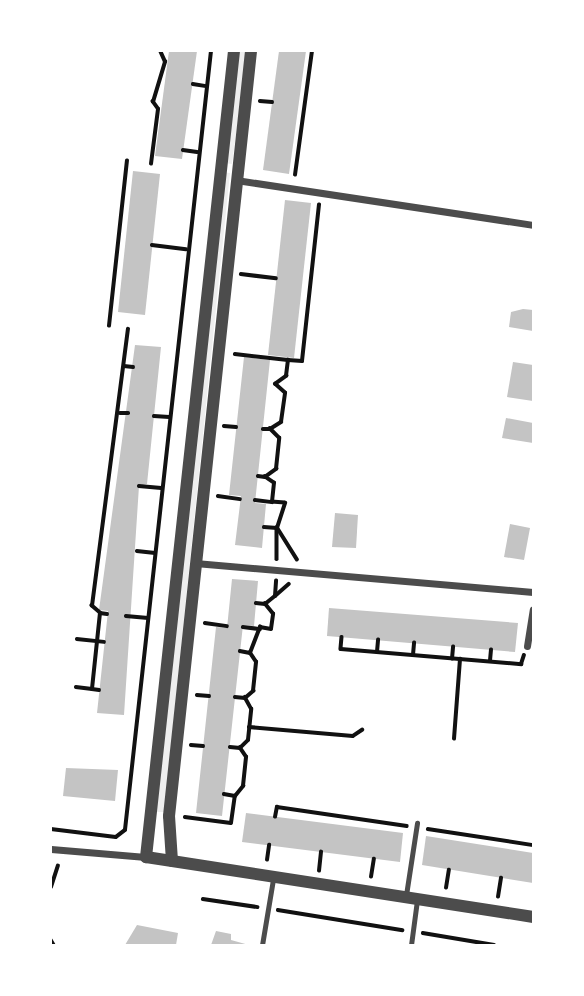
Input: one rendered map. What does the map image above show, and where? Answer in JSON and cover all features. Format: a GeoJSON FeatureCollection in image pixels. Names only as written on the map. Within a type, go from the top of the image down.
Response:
{"type":"FeatureCollection","features":[{"type":"Feature","properties":{"kind":"street"},"geometry":{"type":"LineString","coordinates":[[146,857],[234,51]]}},
{"type":"Feature","properties":{"kind":"street"},"geometry":{"type":"LineString","coordinates":[[172,861],[169,816],[234,180],[251,51]]}},
{"type":"Feature","properties":{"kind":"street"},"geometry":{"type":"LineString","coordinates":[[234,180],[533,225]]}},
{"type":"Feature","properties":{"kind":"street"},"geometry":{"type":"LineString","coordinates":[[195,563],[304,570],[533,592]]}},
{"type":"Feature","properties":{"kind":"street"},"geometry":{"type":"LineString","coordinates":[[527,646],[533,610]]}},
{"type":"Feature","properties":{"kind":"street"},"geometry":{"type":"LineString","coordinates":[[51,849],[146,857],[533,918]]}},
{"type":"Feature","properties":{"kind":"lane"},"geometry":{"type":"LineString","coordinates":[[411,945],[411,899],[417,826]]}},
{"type":"Feature","properties":{"kind":"lane"},"geometry":{"type":"LineString","coordinates":[[262,945],[273,879]]}},
{"type":"Feature","properties":{"kind":"path"},"geometry":{"type":"LineString","coordinates":[[151,164],[158,109],[153,102],[164,80],[160,51]]}},
{"type":"Feature","properties":{"kind":"path"},"geometry":{"type":"LineString","coordinates":[[51,829],[116,838],[125,830],[186,248],[211,51]]}},
{"type":"Feature","properties":{"kind":"path"},"geometry":{"type":"LineString","coordinates":[[293,188],[312,51]]}},
{"type":"Feature","properties":{"kind":"path"},"geometry":{"type":"LineString","coordinates":[[303,71],[309,72]]}},
{"type":"Feature","properties":{"kind":"path"},"geometry":{"type":"LineString","coordinates":[[192,84],[206,86]]}},
{"type":"Feature","properties":{"kind":"path"},"geometry":{"type":"LineString","coordinates":[[298,110],[304,110]]}},
{"type":"Feature","properties":{"kind":"path"},"geometry":{"type":"LineString","coordinates":[[293,148],[299,149]]}},
{"type":"Feature","properties":{"kind":"path"},"geometry":{"type":"LineString","coordinates":[[183,150],[197,152]]}},
{"type":"Feature","properties":{"kind":"path"},"geometry":{"type":"LineString","coordinates":[[109,326],[127,161]]}},
{"type":"Feature","properties":{"kind":"path"},"geometry":{"type":"LineString","coordinates":[[217,352],[302,361],[320,192]]}},
{"type":"Feature","properties":{"kind":"path"},"geometry":{"type":"LineString","coordinates":[[123,193],[131,194]]}},
{"type":"Feature","properties":{"kind":"path"},"geometry":{"type":"LineString","coordinates":[[308,228],[317,229]]}},
{"type":"Feature","properties":{"kind":"path"},"geometry":{"type":"LineString","coordinates":[[152,245],[186,248]]}},
{"type":"Feature","properties":{"kind":"path"},"geometry":{"type":"LineString","coordinates":[[225,272],[276,278]]}},
{"type":"Feature","properties":{"kind":"path"},"geometry":{"type":"LineString","coordinates":[[302,280],[311,281]]}},
{"type":"Feature","properties":{"kind":"path"},"geometry":{"type":"LineString","coordinates":[[113,289],[121,289]]}},
{"type":"Feature","properties":{"kind":"path"},"geometry":{"type":"LineString","coordinates":[[113,483],[128,329]]}},
{"type":"Feature","properties":{"kind":"path"},"geometry":{"type":"LineString","coordinates":[[296,333],[305,334]]}},
{"type":"Feature","properties":{"kind":"path"},"geometry":{"type":"LineString","coordinates":[[268,383],[275,384],[286,376],[288,360]]}},
{"type":"Feature","properties":{"kind":"path"},"geometry":{"type":"LineString","coordinates":[[124,366],[133,367]]}},
{"type":"Feature","properties":{"kind":"path"},"geometry":{"type":"LineString","coordinates":[[263,429],[270,429],[281,422],[284,402],[275,384]]}},
{"type":"Feature","properties":{"kind":"path"},"geometry":{"type":"LineString","coordinates":[[120,413],[128,414]]}},
{"type":"Feature","properties":{"kind":"path"},"geometry":{"type":"LineString","coordinates":[[154,416],[169,417]]}},
{"type":"Feature","properties":{"kind":"path"},"geometry":{"type":"LineString","coordinates":[[265,477],[276,468],[279,438],[270,429]]}},
{"type":"Feature","properties":{"kind":"path"},"geometry":{"type":"LineString","coordinates":[[115,460],[123,460]]}},
{"type":"Feature","properties":{"kind":"path"},"geometry":{"type":"LineString","coordinates":[[258,476],[274,483],[272,502]]}},
{"type":"Feature","properties":{"kind":"path"},"geometry":{"type":"LineString","coordinates":[[107,614],[100,613],[92,606],[104,489],[113,483],[121,484]]}},
{"type":"Feature","properties":{"kind":"path"},"geometry":{"type":"LineString","coordinates":[[139,485],[161,488]]}},
{"type":"Feature","properties":{"kind":"path"},"geometry":{"type":"LineString","coordinates":[[203,494],[240,499]]}},
{"type":"Feature","properties":{"kind":"path"},"geometry":{"type":"LineString","coordinates":[[255,500],[285,503],[277,528],[278,569],[275,596]]}},
{"type":"Feature","properties":{"kind":"path"},"geometry":{"type":"LineString","coordinates":[[102,508],[110,509]]}},
{"type":"Feature","properties":{"kind":"path"},"geometry":{"type":"LineString","coordinates":[[264,527],[277,528]]}},
{"type":"Feature","properties":{"kind":"path"},"geometry":{"type":"LineString","coordinates":[[256,604],[265,604],[304,570],[277,528]]}},
{"type":"Feature","properties":{"kind":"path"},"geometry":{"type":"LineString","coordinates":[[137,551],[155,553]]}},
{"type":"Feature","properties":{"kind":"path"},"geometry":{"type":"LineString","coordinates":[[94,586],[102,587]]}},
{"type":"Feature","properties":{"kind":"path"},"geometry":{"type":"LineString","coordinates":[[243,627],[271,629],[273,614],[265,604]]}},
{"type":"Feature","properties":{"kind":"path"},"geometry":{"type":"LineString","coordinates":[[92,689],[100,613]]}},
{"type":"Feature","properties":{"kind":"path"},"geometry":{"type":"LineString","coordinates":[[126,616],[148,618]]}},
{"type":"Feature","properties":{"kind":"path"},"geometry":{"type":"LineString","coordinates":[[190,621],[227,626]]}},
{"type":"Feature","properties":{"kind":"path"},"geometry":{"type":"LineString","coordinates":[[250,653],[260,629]]}},
{"type":"Feature","properties":{"kind":"path"},"geometry":{"type":"LineString","coordinates":[[342,637],[341,649],[521,664]]}},
{"type":"Feature","properties":{"kind":"path"},"geometry":{"type":"LineString","coordinates":[[77,639],[104,642]]}},
{"type":"Feature","properties":{"kind":"path"},"geometry":{"type":"LineString","coordinates":[[377,652],[378,640]]}},
{"type":"Feature","properties":{"kind":"path"},"geometry":{"type":"LineString","coordinates":[[413,655],[414,643]]}},
{"type":"Feature","properties":{"kind":"path"},"geometry":{"type":"LineString","coordinates":[[452,659],[453,647]]}},
{"type":"Feature","properties":{"kind":"path"},"geometry":{"type":"LineString","coordinates":[[490,662],[491,650]]}},
{"type":"Feature","properties":{"kind":"path"},"geometry":{"type":"LineString","coordinates":[[240,651],[250,653],[256,662],[253,691],[245,698]]}},
{"type":"Feature","properties":{"kind":"path"},"geometry":{"type":"LineString","coordinates":[[454,739],[460,659]]}},
{"type":"Feature","properties":{"kind":"path"},"geometry":{"type":"LineString","coordinates":[[76,687],[99,690]]}},
{"type":"Feature","properties":{"kind":"path"},"geometry":{"type":"LineString","coordinates":[[235,696],[245,698]]}},
{"type":"Feature","properties":{"kind":"path"},"geometry":{"type":"LineString","coordinates":[[169,816],[231,823],[235,796],[244,776],[240,748],[249,727],[245,698]]}},
{"type":"Feature","properties":{"kind":"path"},"geometry":{"type":"LineString","coordinates":[[249,727],[353,736],[362,730]]}},
{"type":"Feature","properties":{"kind":"path"},"geometry":{"type":"LineString","coordinates":[[230,747],[240,748]]}},
{"type":"Feature","properties":{"kind":"path"},"geometry":{"type":"LineString","coordinates":[[224,794],[235,796]]}},
{"type":"Feature","properties":{"kind":"path"},"geometry":{"type":"LineString","coordinates":[[275,817],[277,807],[533,845]]}},
{"type":"Feature","properties":{"kind":"path"},"geometry":{"type":"LineString","coordinates":[[328,823],[329,815]]}},
{"type":"Feature","properties":{"kind":"path"},"geometry":{"type":"LineString","coordinates":[[51,887],[58,866]]}},
{"type":"Feature","properties":{"kind":"path"},"geometry":{"type":"LineString","coordinates":[[203,899],[494,945]]}},
{"type":"Feature","properties":{"kind":"path"},"geometry":{"type":"LineString","coordinates":[[51,940],[54,945]]}},
{"type":"Feature","properties":{"kind":"shaded area"},"geometry":{"type":"Polygon","coordinates":[[[239,51],[247,51],[232,164],[224,163],[239,51]]]}},
{"type":"Feature","properties":{"kind":"shaded area"},"geometry":{"type":"Polygon","coordinates":[[[223,172],[230,173],[164,812],[156,812],[223,172]]]}},
{"type":"Feature","properties":{"kind":"building"},"geometry":{"type":"Polygon","coordinates":[[[169,51],[197,51],[182,159],[155,156],[169,51]]]}},
{"type":"Feature","properties":{"kind":"building"},"geometry":{"type":"Polygon","coordinates":[[[279,51],[306,51],[289,174],[263,170],[279,51]]]}},
{"type":"Feature","properties":{"kind":"building"},"geometry":{"type":"Polygon","coordinates":[[[133,171],[160,174],[145,315],[118,312],[133,171]]]}},
{"type":"Feature","properties":{"kind":"building"},"geometry":{"type":"Polygon","coordinates":[[[285,200],[311,203],[294,358],[268,355],[285,200]]]}},
{"type":"Feature","properties":{"kind":"building"},"geometry":{"type":"Polygon","coordinates":[[[533,310],[533,331],[509,327],[511,312],[533,310]]]}},
{"type":"Feature","properties":{"kind":"building"},"geometry":{"type":"Polygon","coordinates":[[[135,345],[161,347],[147,484],[139,486],[124,715],[97,713],[108,611],[99,610],[135,345]]]}},
{"type":"Feature","properties":{"kind":"building"},"geometry":{"type":"Polygon","coordinates":[[[244,357],[270,360],[255,503],[266,504],[262,548],[235,545],[241,496],[229,495],[244,357]]]}},
{"type":"Feature","properties":{"kind":"building"},"geometry":{"type":"Polygon","coordinates":[[[513,362],[533,365],[533,401],[507,397],[513,362]]]}},
{"type":"Feature","properties":{"kind":"building"},"geometry":{"type":"Polygon","coordinates":[[[506,418],[533,423],[533,443],[502,438],[506,418]]]}},
{"type":"Feature","properties":{"kind":"building"},"geometry":{"type":"Polygon","coordinates":[[[335,513],[358,515],[356,548],[332,547],[335,513]]]}},
{"type":"Feature","properties":{"kind":"building"},"geometry":{"type":"Polygon","coordinates":[[[510,524],[530,528],[524,560],[504,557],[510,524]]]}},
{"type":"Feature","properties":{"kind":"building"},"geometry":{"type":"Polygon","coordinates":[[[232,579],[258,581],[254,626],[243,625],[222,816],[196,813],[216,627],[227,628],[232,579]]]}},
{"type":"Feature","properties":{"kind":"building"},"geometry":{"type":"Polygon","coordinates":[[[329,608],[518,623],[515,652],[327,636],[329,608]]]}},
{"type":"Feature","properties":{"kind":"building"},"geometry":{"type":"Polygon","coordinates":[[[66,768],[118,770],[115,801],[63,796],[66,768]]]}},
{"type":"Feature","properties":{"kind":"building"},"geometry":{"type":"Polygon","coordinates":[[[246,813],[403,833],[400,862],[242,842],[246,813]]]}},
{"type":"Feature","properties":{"kind":"building"},"geometry":{"type":"Polygon","coordinates":[[[426,836],[533,853],[533,883],[422,865],[426,836]]]}},
{"type":"Feature","properties":{"kind":"building"},"geometry":{"type":"Polygon","coordinates":[[[137,925],[178,933],[176,945],[125,945],[137,925]]]}},
{"type":"Feature","properties":{"kind":"building"},"geometry":{"type":"Polygon","coordinates":[[[216,931],[231,934],[231,940],[249,945],[211,945],[216,931]]]}}]}
